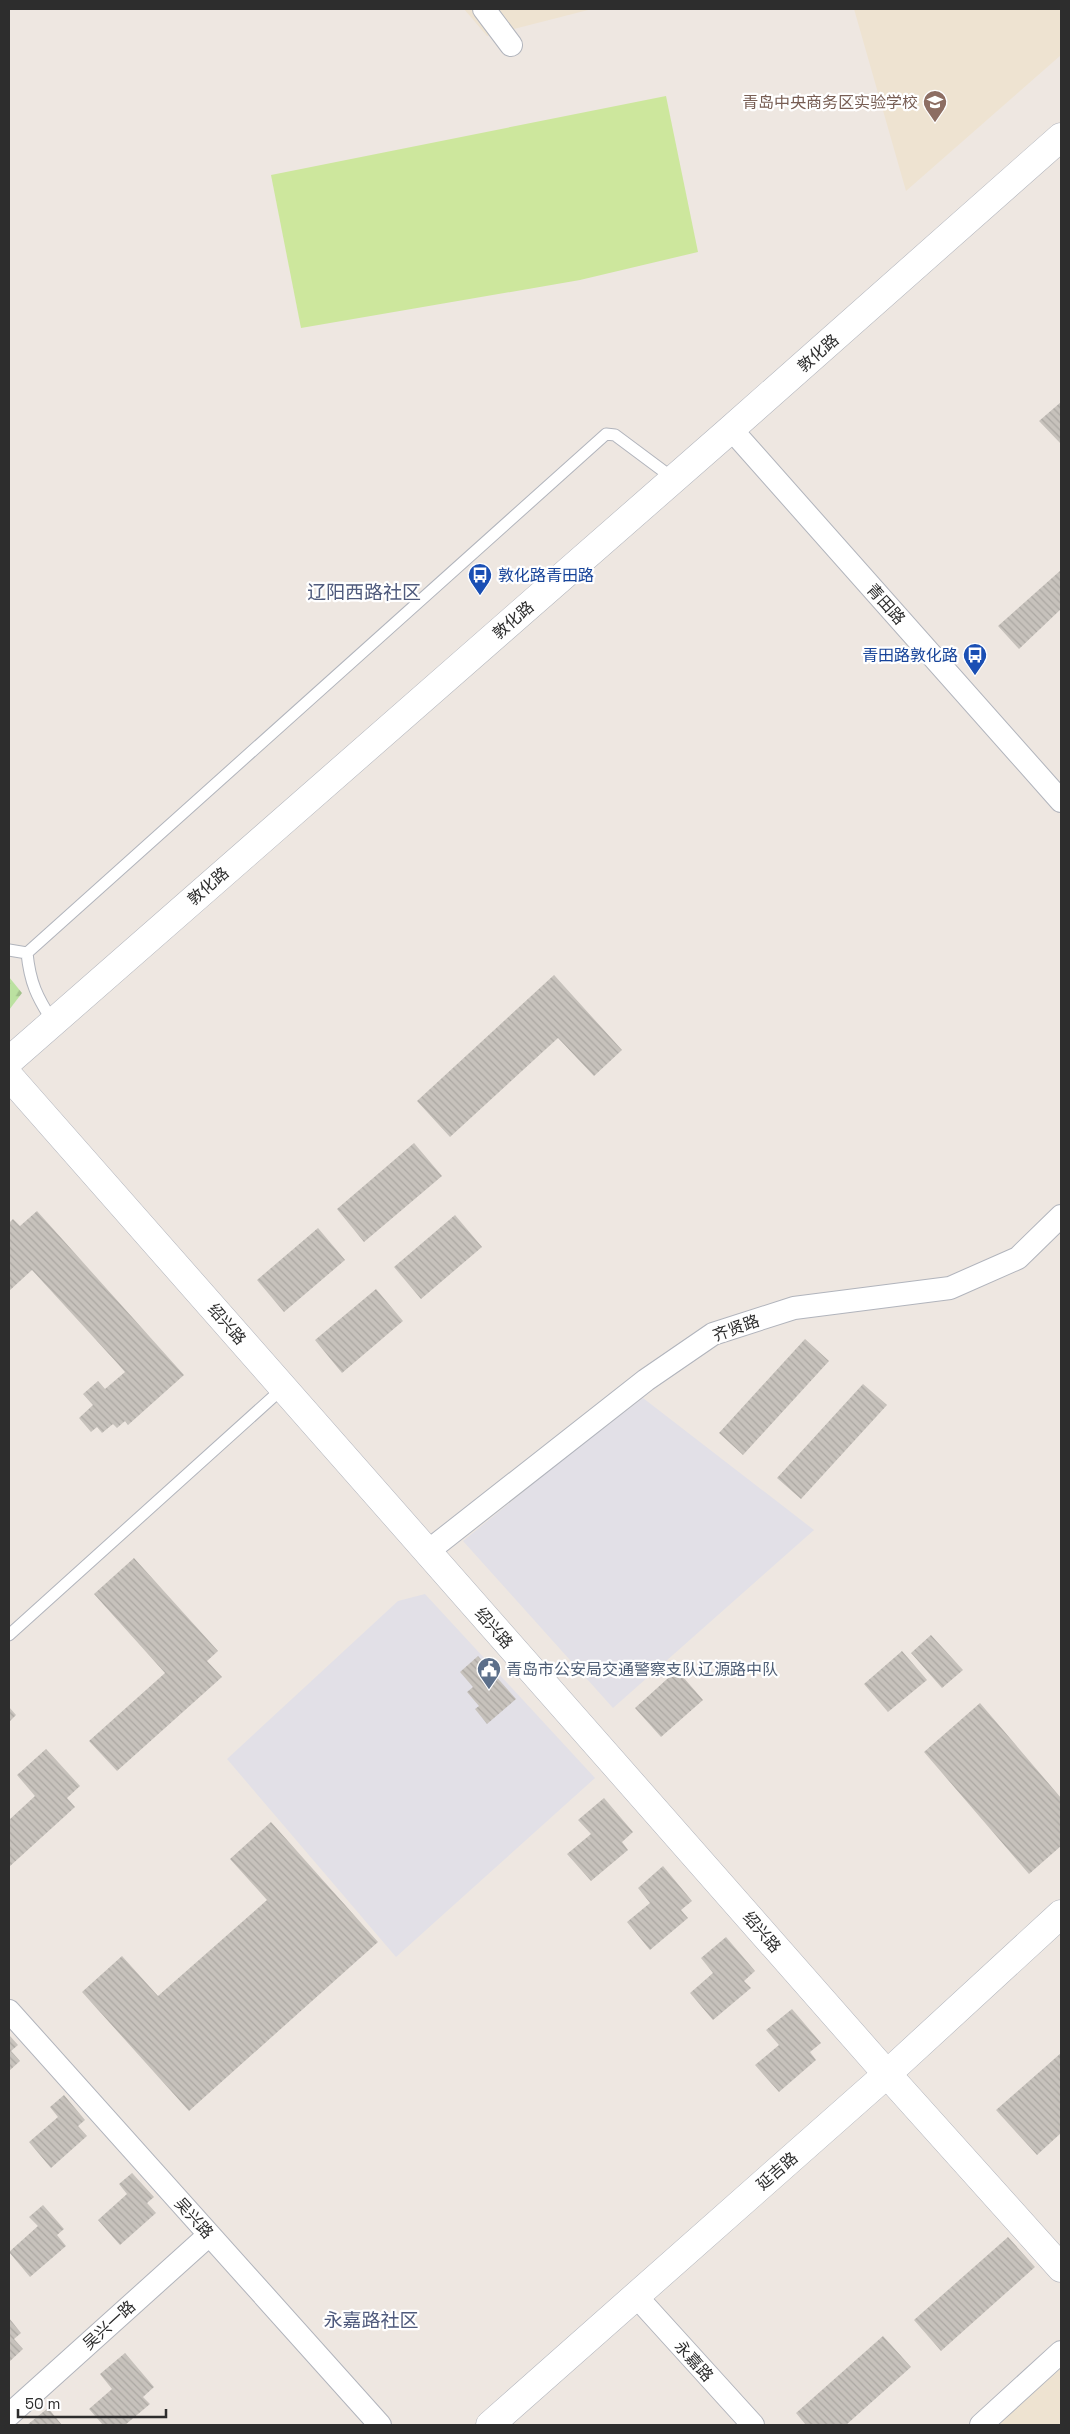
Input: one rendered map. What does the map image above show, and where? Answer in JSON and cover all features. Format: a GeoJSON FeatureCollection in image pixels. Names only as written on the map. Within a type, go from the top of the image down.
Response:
{"type":"FeatureCollection","features":[{"type":"Feature","properties":{"kind":"main road","name":"敦化路"},"geometry":{"type":"LineString","coordinates":[[9,1061],[731,429],[1061,137]]}},
{"type":"Feature","properties":{"kind":"main road","name":"绍兴路"},"geometry":{"type":"LineString","coordinates":[[9,1076],[887,2074],[1061,2268]]}},
{"type":"Feature","properties":{"kind":"main road","name":"延吉路"},"geometry":{"type":"LineString","coordinates":[[490,2425],[887,2074],[1061,1914]]}},
{"type":"Feature","properties":{"kind":"street"},"geometry":{"type":"LineString","coordinates":[[484,9],[511,45]]}},
{"type":"Feature","properties":{"kind":"street","name":"青田路"},"geometry":{"type":"LineString","coordinates":[[731,429],[1061,801]]}},
{"type":"Feature","properties":{"kind":"street","name":"齐贤路"},"geometry":{"type":"LineString","coordinates":[[427,1552],[646,1380],[713,1334],[794,1308],[950,1288],[1018,1258],[1061,1216]]}},
{"type":"Feature","properties":{"kind":"street","name":"吴兴路"},"geometry":{"type":"LineString","coordinates":[[9,2011],[380,2425]]}},
{"type":"Feature","properties":{"kind":"street","name":"吴兴一路"},"geometry":{"type":"LineString","coordinates":[[9,2414],[209,2235]]}},
{"type":"Feature","properties":{"kind":"street","name":"永嘉路"},"geometry":{"type":"LineString","coordinates":[[636,2296],[752,2425]]}},
{"type":"Feature","properties":{"kind":"street"},"geometry":{"type":"LineString","coordinates":[[981,2425],[1061,2352]]}},
{"type":"Feature","properties":{"kind":"lane"},"geometry":{"type":"LineString","coordinates":[[27,953],[606,434],[615,435],[674,479]]}},
{"type":"Feature","properties":{"kind":"lane"},"geometry":{"type":"LineString","coordinates":[[9,950],[27,953]]}},
{"type":"Feature","properties":{"kind":"lane"},"geometry":{"type":"LineString","coordinates":[[27,953],[29,976],[34,992],[53,1022]]}},
{"type":"Feature","properties":{"kind":"lane"},"geometry":{"type":"LineString","coordinates":[[9,1635],[283,1388]]}},
{"type":"Feature","properties":{"kind":"shaded area"},"geometry":{"type":"Polygon","coordinates":[[[464,9],[592,9],[487,36],[464,9]]]}},
{"type":"Feature","properties":{"kind":"shaded area","name":"青岛中央商务区实验学校"},"geometry":{"type":"Polygon","coordinates":[[[854,9],[1061,9],[1061,55],[906,191],[854,9]]]}},
{"type":"Feature","properties":{"kind":"shaded area"},"geometry":{"type":"Polygon","coordinates":[[[643,1398],[814,1530],[613,1708],[463,1541],[583,1443],[643,1398]]]}},
{"type":"Feature","properties":{"kind":"shaded area"},"geometry":{"type":"Polygon","coordinates":[[[425,1594],[595,1778],[396,1957],[227,1759],[398,1601],[425,1594]]]}},
{"type":"Feature","properties":{"kind":"shaded area"},"geometry":{"type":"Polygon","coordinates":[[[1061,2368],[1061,2425],[997,2425],[1061,2368]]]}},
{"type":"Feature","properties":{"kind":"green space"},"geometry":{"type":"Polygon","coordinates":[[[666,96],[698,252],[580,280],[301,328],[271,175],[666,96]]]}},
{"type":"Feature","properties":{"kind":"green space"},"geometry":{"type":"Polygon","coordinates":[[[9,977],[22,993],[9,1010],[9,977]]]}},
{"type":"Feature","properties":{"kind":"building"},"geometry":{"type":"Polygon","coordinates":[[[1061,402],[1061,444],[1039,421],[1061,402]]]}},
{"type":"Feature","properties":{"kind":"building"},"geometry":{"type":"Polygon","coordinates":[[[1061,570],[1061,609],[1019,649],[998,626],[1061,570]]]}},
{"type":"Feature","properties":{"kind":"building"},"geometry":{"type":"Polygon","coordinates":[[[554,975],[622,1050],[594,1076],[558,1038],[450,1137],[417,1101],[554,975]]]}},
{"type":"Feature","properties":{"kind":"building"},"geometry":{"type":"Polygon","coordinates":[[[414,1143],[442,1176],[364,1242],[337,1209],[414,1143]]]}},
{"type":"Feature","properties":{"kind":"building"},"geometry":{"type":"Polygon","coordinates":[[[37,1211],[184,1375],[128,1425],[125,1421],[117,1428],[113,1424],[102,1433],[97,1427],[91,1432],[79,1418],[93,1405],[83,1394],[98,1381],[105,1389],[125,1372],[118,1364],[32,1270],[9,1291],[9,1223],[13,1219],[20,1226],[37,1211]]]}},
{"type":"Feature","properties":{"kind":"building"},"geometry":{"type":"Polygon","coordinates":[[[455,1215],[482,1247],[421,1299],[394,1267],[455,1215]]]}},
{"type":"Feature","properties":{"kind":"building"},"geometry":{"type":"Polygon","coordinates":[[[318,1228],[345,1260],[284,1312],[257,1280],[318,1228]]]}},
{"type":"Feature","properties":{"kind":"building"},"geometry":{"type":"Polygon","coordinates":[[[376,1289],[403,1321],[342,1373],[315,1340],[376,1289]]]}},
{"type":"Feature","properties":{"kind":"building"},"geometry":{"type":"Polygon","coordinates":[[[805,1339],[829,1361],[743,1455],[719,1433],[805,1339]]]}},
{"type":"Feature","properties":{"kind":"building"},"geometry":{"type":"Polygon","coordinates":[[[863,1384],[887,1405],[801,1499],[777,1478],[863,1384]]]}},
{"type":"Feature","properties":{"kind":"building"},"geometry":{"type":"Polygon","coordinates":[[[134,1558],[218,1651],[207,1661],[222,1677],[117,1771],[89,1741],[165,1673],[94,1594],[134,1558]]]}},
{"type":"Feature","properties":{"kind":"building"},"geometry":{"type":"Polygon","coordinates":[[[931,1635],[963,1670],[942,1688],[911,1653],[931,1635]]]}},
{"type":"Feature","properties":{"kind":"building"},"geometry":{"type":"Polygon","coordinates":[[[902,1651],[927,1680],[888,1712],[864,1684],[902,1651]]]}},
{"type":"Feature","properties":{"kind":"building","name":"青岛市公安局交通警察支队辽源路中队"},"geometry":{"type":"Polygon","coordinates":[[[478,1656],[516,1699],[487,1724],[475,1709],[479,1706],[467,1692],[473,1687],[460,1672],[478,1656]]]}},
{"type":"Feature","properties":{"kind":"building"},"geometry":{"type":"Polygon","coordinates":[[[677,1670],[703,1700],[661,1737],[635,1708],[677,1670]]]}},
{"type":"Feature","properties":{"kind":"building"},"geometry":{"type":"Polygon","coordinates":[[[980,1703],[1061,1798],[1061,1846],[1029,1874],[924,1752],[980,1703]]]}},
{"type":"Feature","properties":{"kind":"building"},"geometry":{"type":"Polygon","coordinates":[[[9,1707],[16,1715],[9,1722],[9,1707]]]}},
{"type":"Feature","properties":{"kind":"building"},"geometry":{"type":"Polygon","coordinates":[[[46,1749],[80,1786],[67,1798],[75,1807],[9,1867],[9,1820],[35,1796],[17,1775],[46,1749]]]}},
{"type":"Feature","properties":{"kind":"building"},"geometry":{"type":"Polygon","coordinates":[[[604,1798],[633,1832],[622,1842],[628,1850],[591,1881],[567,1854],[591,1834],[578,1820],[604,1798]]]}},
{"type":"Feature","properties":{"kind":"building"},"geometry":{"type":"Polygon","coordinates":[[[271,1822],[378,1942],[189,2111],[82,1992],[122,1956],[158,1996],[267,1900],[230,1859],[271,1822]]]}},
{"type":"Feature","properties":{"kind":"building"},"geometry":{"type":"Polygon","coordinates":[[[663,1866],[692,1901],[681,1910],[688,1918],[650,1950],[627,1922],[650,1903],[638,1888],[663,1866]]]}},
{"type":"Feature","properties":{"kind":"building"},"geometry":{"type":"Polygon","coordinates":[[[726,1937],[755,1971],[744,1981],[751,1988],[713,2020],[690,1993],[713,1973],[701,1958],[726,1937]]]}},
{"type":"Feature","properties":{"kind":"building"},"geometry":{"type":"Polygon","coordinates":[[[792,2009],[821,2043],[810,2052],[816,2060],[779,2092],[755,2065],[779,2045],[766,2030],[792,2009]]]}},
{"type":"Feature","properties":{"kind":"building"},"geometry":{"type":"Polygon","coordinates":[[[9,2035],[18,2045],[11,2051],[20,2061],[9,2071],[9,2035]]]}},
{"type":"Feature","properties":{"kind":"building"},"geometry":{"type":"Polygon","coordinates":[[[1061,2053],[1061,2133],[1037,2155],[996,2110],[1061,2053]]]}},
{"type":"Feature","properties":{"kind":"building"},"geometry":{"type":"Polygon","coordinates":[[[64,2095],[85,2120],[78,2126],[87,2136],[51,2168],[29,2142],[58,2117],[50,2107],[64,2095]]]}},
{"type":"Feature","properties":{"kind":"building"},"geometry":{"type":"Polygon","coordinates":[[[132,2173],[154,2197],[147,2203],[156,2213],[120,2245],[98,2220],[127,2194],[119,2184],[132,2173]]]}},
{"type":"Feature","properties":{"kind":"building"},"geometry":{"type":"Polygon","coordinates":[[[43,2205],[64,2229],[57,2235],[66,2246],[30,2277],[9,2252],[38,2226],[29,2217],[43,2205]]]}},
{"type":"Feature","properties":{"kind":"building"},"geometry":{"type":"Polygon","coordinates":[[[1008,2237],[1035,2267],[941,2351],[914,2320],[1008,2237]]]}},
{"type":"Feature","properties":{"kind":"building"},"geometry":{"type":"Polygon","coordinates":[[[9,2318],[21,2333],[14,2339],[23,2349],[9,2362],[9,2318]]]}},
{"type":"Feature","properties":{"kind":"building"},"geometry":{"type":"Polygon","coordinates":[[[883,2336],[911,2367],[846,2425],[806,2425],[796,2413],[883,2336]]]}},
{"type":"Feature","properties":{"kind":"building"},"geometry":{"type":"Polygon","coordinates":[[[125,2353],[154,2387],[143,2397],[150,2404],[125,2425],[103,2425],[89,2409],[112,2389],[100,2374],[125,2353]]]}},
{"type":"Feature","properties":{"kind":"building"},"geometry":{"type":"Polygon","coordinates":[[[48,2408],[62,2425],[27,2425],[48,2408]]]}},
{"type":"Feature","properties":{"kind":"place","name":"青岛中央商务区实验学校"},"geometry":{"type":"Point","coordinates":[935,123]}},
{"type":"Feature","properties":{"kind":"place","name":"敦化路青田路"},"geometry":{"type":"Point","coordinates":[480,596]}},
{"type":"Feature","properties":{"kind":"place","name":"青田路敦化路"},"geometry":{"type":"Point","coordinates":[975,676]}},
{"type":"Feature","properties":{"kind":"place","name":"青岛市公安局交通警察支队辽源路中队"},"geometry":{"type":"Point","coordinates":[489,1690]}},
{"type":"Feature","properties":{"kind":"district","name":"辽阳西路社区"},"geometry":{"type":"Point","coordinates":[364,592]}},
{"type":"Feature","properties":{"kind":"district","name":"永嘉路社区"},"geometry":{"type":"Point","coordinates":[371,2320]}}]}
